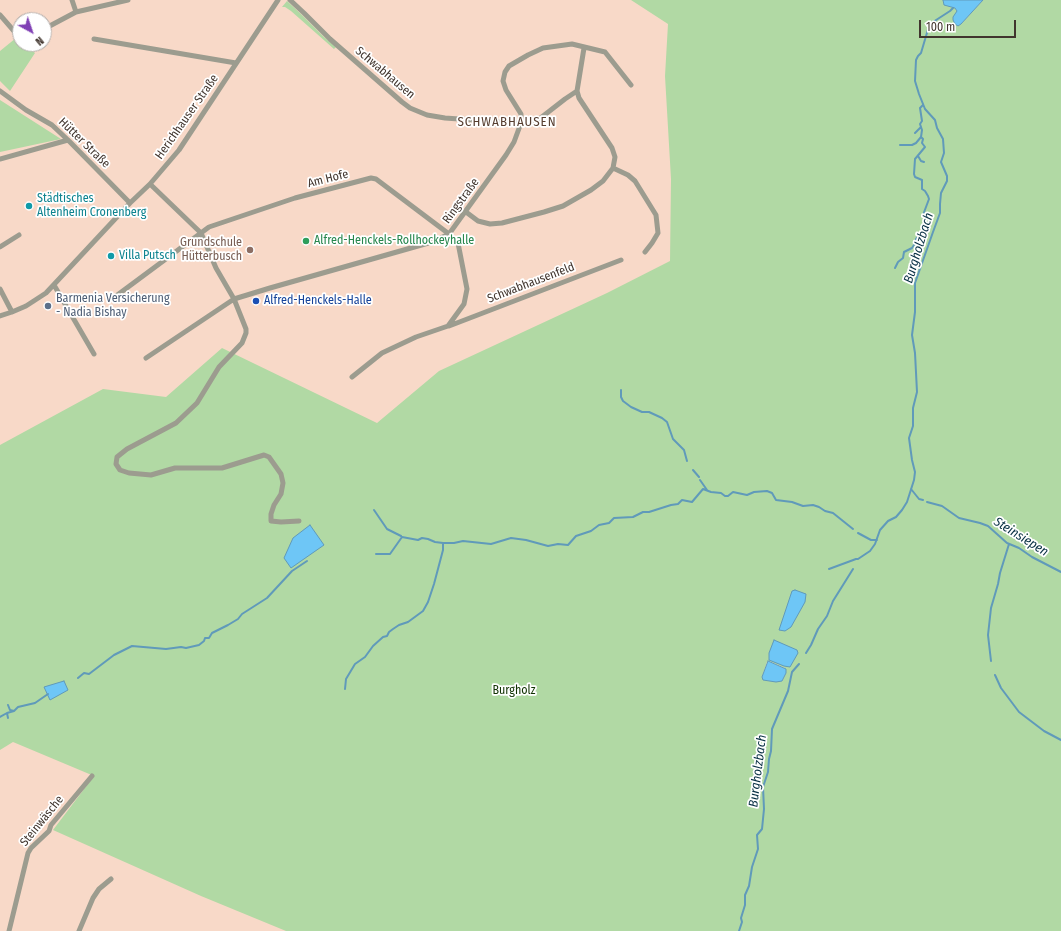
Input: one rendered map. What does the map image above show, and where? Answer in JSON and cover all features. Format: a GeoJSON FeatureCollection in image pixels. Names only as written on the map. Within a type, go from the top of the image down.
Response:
{"type":"FeatureCollection","features":[{"type":"Feature","properties":{"kind":"street"},"geometry":{"type":"LineString","coordinates":[[72,0],[76,12]]}},
{"type":"Feature","properties":{"kind":"street"},"geometry":{"type":"LineString","coordinates":[[52,25],[76,12],[128,0]]}},
{"type":"Feature","properties":{"kind":"street","name":"Herichhauser Straße"},"geometry":{"type":"LineString","coordinates":[[0,316],[35,301],[54,285],[130,203],[150,184],[178,150],[278,0]]}},
{"type":"Feature","properties":{"kind":"street","name":"Schwabhausen"},"geometry":{"type":"LineString","coordinates":[[290,0],[330,39],[410,108],[427,115],[445,118],[529,124],[538,120],[577,91]]}},
{"type":"Feature","properties":{"kind":"street"},"geometry":{"type":"LineString","coordinates":[[0,15],[12,29]]}},
{"type":"Feature","properties":{"kind":"street","name":"Herichhauser Straße"},"geometry":{"type":"LineString","coordinates":[[94,39],[236,63]]}},
{"type":"Feature","properties":{"kind":"street"},"geometry":{"type":"LineString","coordinates":[[521,123],[521,114],[504,85],[505,72],[509,66],[543,48],[554,45],[572,44],[605,52],[631,85]]}},
{"type":"Feature","properties":{"kind":"street"},"geometry":{"type":"LineString","coordinates":[[466,212],[478,221],[490,224],[502,223],[544,212],[563,206],[591,190],[603,180],[613,168],[615,158],[612,148],[579,98],[577,91],[584,48]]}},
{"type":"Feature","properties":{"kind":"street","name":"Hütter Straße"},"geometry":{"type":"LineString","coordinates":[[0,91],[26,110],[52,125],[130,203]]}},
{"type":"Feature","properties":{"kind":"street","name":"Ringstraße"},"geometry":{"type":"LineString","coordinates":[[146,358],[234,299],[432,242],[449,234],[506,155],[514,142],[521,123]]}},
{"type":"Feature","properties":{"kind":"street"},"geometry":{"type":"LineString","coordinates":[[0,159],[68,140]]}},
{"type":"Feature","properties":{"kind":"street"},"geometry":{"type":"LineString","coordinates":[[613,168],[628,175],[635,181],[656,215],[658,233],[646,252]]}},
{"type":"Feature","properties":{"kind":"street","name":"Am Hofe"},"geometry":{"type":"LineString","coordinates":[[201,232],[209,227],[295,198],[371,178],[376,179],[449,234]]}},
{"type":"Feature","properties":{"kind":"street"},"geometry":{"type":"LineString","coordinates":[[150,184],[201,232],[216,268],[234,299],[246,329],[242,343],[219,367],[197,403],[176,423],[127,448],[117,457],[116,464],[120,470],[129,473],[151,475],[175,468],[222,468],[264,455],[269,457],[281,474],[283,483],[281,494],[271,514],[271,521],[299,521]]}},
{"type":"Feature","properties":{"kind":"street"},"geometry":{"type":"LineString","coordinates":[[116,296],[201,232]]}},
{"type":"Feature","properties":{"kind":"street"},"geometry":{"type":"LineString","coordinates":[[448,326],[464,304],[468,289],[458,243],[449,234]]}},
{"type":"Feature","properties":{"kind":"street"},"geometry":{"type":"LineString","coordinates":[[0,247],[19,235]]}},
{"type":"Feature","properties":{"kind":"street","name":"Schwabhausenfeld"},"geometry":{"type":"LineString","coordinates":[[352,377],[382,353],[416,338],[621,260]]}},
{"type":"Feature","properties":{"kind":"street"},"geometry":{"type":"LineString","coordinates":[[54,285],[94,354]]}},
{"type":"Feature","properties":{"kind":"street"},"geometry":{"type":"LineString","coordinates":[[0,289],[12,312]]}},
{"type":"Feature","properties":{"kind":"street","name":"Steinwäsche"},"geometry":{"type":"LineString","coordinates":[[9,931],[28,854],[31,848],[49,831],[51,825],[92,776]]}},
{"type":"Feature","properties":{"kind":"street"},"geometry":{"type":"LineString","coordinates":[[79,931],[93,898],[99,889],[111,879]]}},
{"type":"Feature","properties":{"kind":"green space","name":"Burgholz"},"geometry":{"type":"Polygon","coordinates":[[[631,0],[943,0],[955,8],[961,24],[983,0],[1061,0],[1061,931],[286,931],[201,896],[53,830],[94,776],[13,742],[0,750],[0,445],[103,389],[166,397],[222,348],[377,423],[439,371],[607,293],[670,261],[671,179],[665,76],[668,24],[631,0]],[[769,661],[767,662],[762,677],[782,681],[786,673],[785,668],[769,661]]]}},
{"type":"Feature","properties":{"kind":"green space"},"geometry":{"type":"Polygon","coordinates":[[[287,1],[336,47],[334,49],[291,11],[285,7],[282,7],[287,1]]]}},
{"type":"Feature","properties":{"kind":"green space"},"geometry":{"type":"Polygon","coordinates":[[[12,41],[12,52],[35,53],[10,91],[0,81],[0,51],[12,41]]]}},
{"type":"Feature","properties":{"kind":"green space"},"geometry":{"type":"Polygon","coordinates":[[[0,100],[61,139],[0,152],[0,100]]]}},
{"type":"Feature","properties":{"kind":"water"},"geometry":{"type":"Polygon","coordinates":[[[943,0],[983,0],[958,26],[953,20],[953,17],[957,11],[955,8],[944,5],[943,0]]]}},
{"type":"Feature","properties":{"kind":"water"},"geometry":{"type":"Polygon","coordinates":[[[310,525],[324,545],[291,568],[284,558],[293,538],[310,525]]]}},
{"type":"Feature","properties":{"kind":"water"},"geometry":{"type":"Polygon","coordinates":[[[795,590],[806,594],[805,602],[791,627],[785,631],[779,630],[792,591],[795,590]]]}},
{"type":"Feature","properties":{"kind":"water"},"geometry":{"type":"Polygon","coordinates":[[[774,640],[797,650],[798,653],[790,667],[769,660],[769,653],[774,640]]]}},
{"type":"Feature","properties":{"kind":"water"},"geometry":{"type":"Polygon","coordinates":[[[768,661],[786,669],[786,673],[782,681],[776,682],[763,680],[762,677],[768,661]]]}},
{"type":"Feature","properties":{"kind":"water"},"geometry":{"type":"Polygon","coordinates":[[[64,681],[68,690],[50,700],[44,687],[64,681]]]}},
{"type":"Feature","properties":{"kind":"waterway","name":"Burgholzbach"},"geometry":{"type":"LineString","coordinates":[[829,569],[858,559],[870,551],[875,544],[880,530],[888,521],[896,517],[907,502],[914,480],[915,472],[909,438],[913,426],[913,408],[917,392],[915,353],[912,335],[915,312],[915,283],[940,213],[941,193],[947,181],[947,176],[941,162],[944,153],[943,139],[937,128],[935,120],[925,109],[919,94],[915,81],[916,60],[921,53],[929,26],[953,8]]}},
{"type":"Feature","properties":{"kind":"waterway"},"geometry":{"type":"LineString","coordinates":[[895,268],[898,262],[903,258],[904,252],[912,248],[916,239],[922,232],[925,220],[923,215],[929,199],[925,191],[922,189],[922,180],[915,177],[914,174],[915,159],[925,147],[922,143],[923,139],[921,137],[922,130],[920,124],[922,121],[920,108],[923,105]]}},
{"type":"Feature","properties":{"kind":"waterway"},"geometry":{"type":"LineString","coordinates":[[915,133],[921,127]]}},
{"type":"Feature","properties":{"kind":"waterway"},"geometry":{"type":"LineString","coordinates":[[900,145],[912,145],[921,137]]}},
{"type":"Feature","properties":{"kind":"waterway"},"geometry":{"type":"LineString","coordinates":[[918,156],[921,161],[924,162]]}},
{"type":"Feature","properties":{"kind":"waterway"},"geometry":{"type":"LineString","coordinates":[[621,390],[621,397],[623,401],[631,407],[642,412],[649,412],[667,422],[673,439],[684,450],[687,461]]}},
{"type":"Feature","properties":{"kind":"waterway"},"geometry":{"type":"LineString","coordinates":[[693,470],[699,477]]}},
{"type":"Feature","properties":{"kind":"waterway"},"geometry":{"type":"LineString","coordinates":[[700,480],[707,490]]}},
{"type":"Feature","properties":{"kind":"waterway"},"geometry":{"type":"LineString","coordinates":[[376,554],[390,554],[402,537],[418,540],[422,538],[443,543],[463,541],[491,544],[511,538],[526,540],[548,546],[558,544],[568,545],[576,536],[591,531],[599,525],[609,523],[614,518],[633,517],[643,512],[649,512],[678,504],[682,500],[692,502],[703,489],[721,493],[725,496],[728,496],[733,492],[747,495],[754,492],[767,491],[772,493],[776,500],[792,502],[803,506],[813,505],[833,513],[853,529]]}},
{"type":"Feature","properties":{"kind":"waterway","name":"Steinsiepen"},"geometry":{"type":"LineString","coordinates":[[911,489],[919,499],[923,500]]}},
{"type":"Feature","properties":{"kind":"waterway","name":"Steinsiepen"},"geometry":{"type":"LineString","coordinates":[[927,502],[942,506],[959,518],[988,526],[1007,543],[1019,548],[1032,557],[1061,572]]}},
{"type":"Feature","properties":{"kind":"waterway"},"geometry":{"type":"LineString","coordinates":[[374,510],[387,529],[401,536]]}},
{"type":"Feature","properties":{"kind":"waterway"},"geometry":{"type":"LineString","coordinates":[[858,533],[871,540],[877,540]]}},
{"type":"Feature","properties":{"kind":"waterway"},"geometry":{"type":"LineString","coordinates":[[345,689],[346,679],[355,664],[365,657],[373,646],[383,637],[387,636],[389,632],[399,625],[408,622],[423,611],[428,602],[434,584],[443,550],[443,543]]}},
{"type":"Feature","properties":{"kind":"waterway"},"geometry":{"type":"LineString","coordinates":[[991,661],[988,635],[991,608],[1009,544]]}},
{"type":"Feature","properties":{"kind":"waterway"},"geometry":{"type":"LineString","coordinates":[[78,678],[84,673],[89,674],[114,655],[132,646],[166,649],[181,647],[186,648],[199,645],[205,638],[209,638],[212,633],[238,619],[242,614],[267,598],[292,571],[307,561]]}},
{"type":"Feature","properties":{"kind":"waterway","name":"Burgholzbach"},"geometry":{"type":"LineString","coordinates":[[806,653],[818,629],[827,616],[833,601],[853,569]]}},
{"type":"Feature","properties":{"kind":"waterway","name":"Burgholzbach"},"geometry":{"type":"LineString","coordinates":[[739,931],[745,905],[745,895],[749,886],[752,867],[758,849],[757,835],[762,829],[764,809],[763,787],[768,772],[772,729],[788,691],[792,672],[799,664]]}},
{"type":"Feature","properties":{"kind":"waterway"},"geometry":{"type":"LineString","coordinates":[[995,675],[1001,688],[1019,712],[1044,731],[1061,740]]}},
{"type":"Feature","properties":{"kind":"waterway"},"geometry":{"type":"LineString","coordinates":[[0,717],[14,711],[18,707],[35,703],[48,694]]}},
{"type":"Feature","properties":{"kind":"waterway"},"geometry":{"type":"LineString","coordinates":[[8,705],[10,710],[14,711]]}},
{"type":"Feature","properties":{"kind":"waterway"},"geometry":{"type":"LineString","coordinates":[[7,713],[8,718]]}},
{"type":"Feature","properties":{"kind":"place","name":"Städtisches Altenheim Cronenberg"},"geometry":{"type":"Point","coordinates":[29,206]}},
{"type":"Feature","properties":{"kind":"place","name":"Alfred-Henckels-Rollhockeyhalle"},"geometry":{"type":"Point","coordinates":[306,241]}},
{"type":"Feature","properties":{"kind":"place","name":"Grundschule Hütterbusch"},"geometry":{"type":"Point","coordinates":[250,250]}},
{"type":"Feature","properties":{"kind":"place","name":"Villa Putsch"},"geometry":{"type":"Point","coordinates":[111,256]}},
{"type":"Feature","properties":{"kind":"place","name":"Alfred-Henckels-Halle"},"geometry":{"type":"Point","coordinates":[256,301]}},
{"type":"Feature","properties":{"kind":"place","name":"Barmenia Versicherung - Nadia Bishay"},"geometry":{"type":"Point","coordinates":[48,306]}},
{"type":"Feature","properties":{"kind":"district","name":"SCHWABHAUSEN"},"geometry":{"type":"Point","coordinates":[507,122]}}]}
